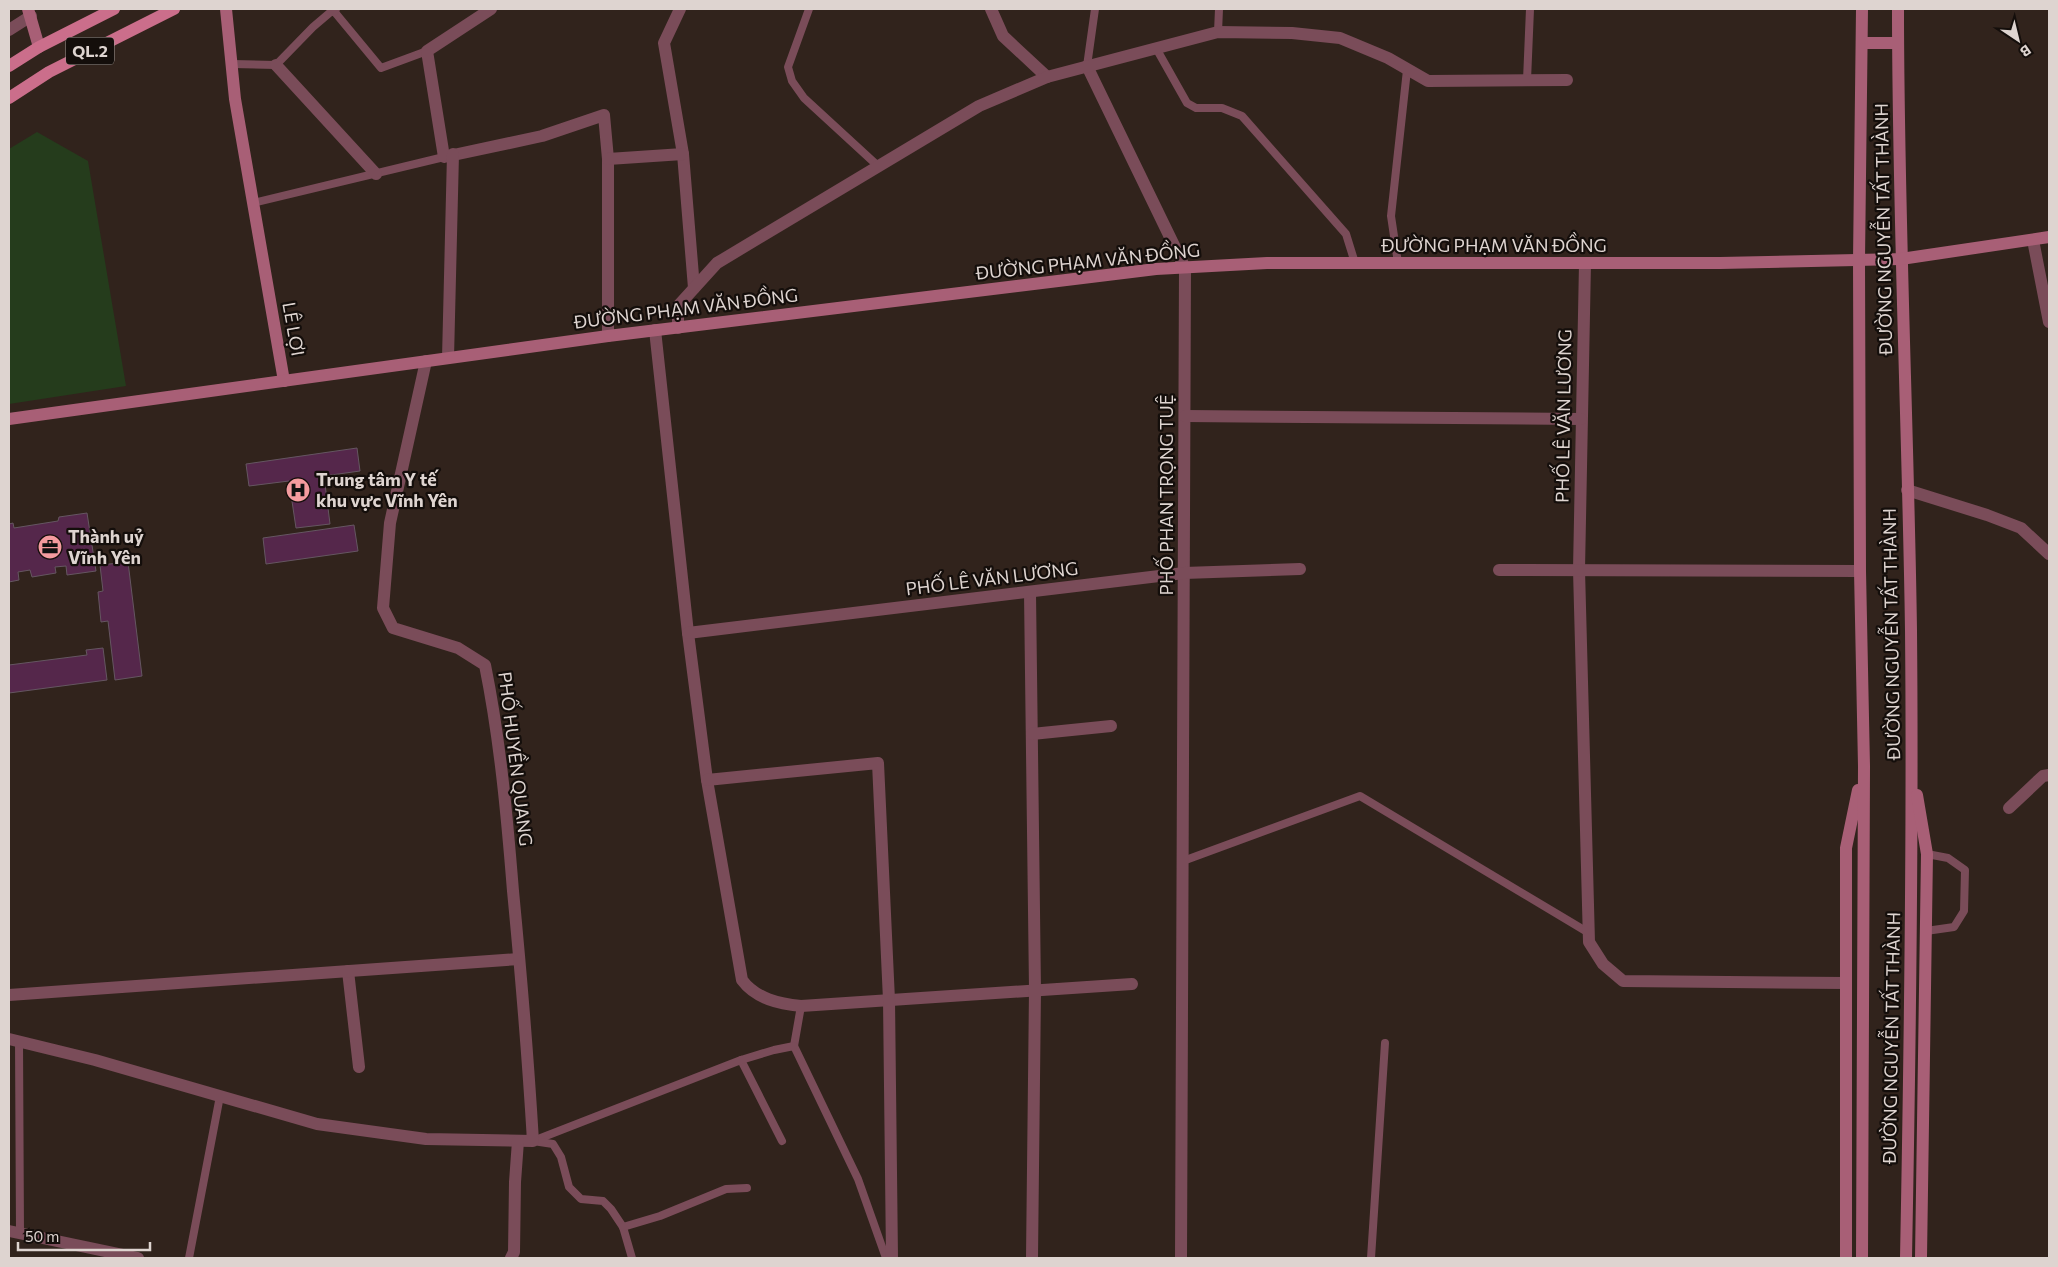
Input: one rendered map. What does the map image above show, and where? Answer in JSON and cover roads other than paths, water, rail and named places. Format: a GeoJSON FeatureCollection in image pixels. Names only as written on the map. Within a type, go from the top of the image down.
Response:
{"type":"FeatureCollection","features":[{"type":"Feature","properties":{"kind":"main road","name":"QL.2"},"geometry":{"type":"LineString","coordinates":[[9,66],[39,47],[114,9]]}},
{"type":"Feature","properties":{"kind":"main road","name":"QL.2"},"geometry":{"type":"LineString","coordinates":[[9,98],[49,72],[174,9]]}},
{"type":"Feature","properties":{"kind":"main road","name":"LÊ LỢI"},"geometry":{"type":"LineString","coordinates":[[9,418],[284,381],[235,99],[226,9]]}},
{"type":"Feature","properties":{"kind":"main road","name":"ĐƯỜNG NGUYỄN TẤT THÀNH"},"geometry":{"type":"LineString","coordinates":[[1862,9],[1859,260],[1860,571],[1864,766],[1862,1258]]}},
{"type":"Feature","properties":{"kind":"main road","name":"ĐƯỜNG NGUYỄN TẤT THÀNH"},"geometry":{"type":"LineString","coordinates":[[1898,9],[1901,259],[1908,490],[1911,765],[1906,1258]]}},
{"type":"Feature","properties":{"kind":"main road"},"geometry":{"type":"LineString","coordinates":[[29,12],[39,47]]}},
{"type":"Feature","properties":{"kind":"main road"},"geometry":{"type":"LineString","coordinates":[[1862,43],[1898,43]]}},
{"type":"Feature","properties":{"kind":"main road","name":"ĐƯỜNG PHẠM VĂN ĐỒNG"},"geometry":{"type":"LineString","coordinates":[[284,381],[655,330],[1147,271],[1267,263],[1720,263],[1901,259],[2049,237]]}},
{"type":"Feature","properties":{"kind":"main road"},"geometry":{"type":"LineString","coordinates":[[1911,765],[1927,854],[1921,1258]]}},
{"type":"Feature","properties":{"kind":"main road"},"geometry":{"type":"LineString","coordinates":[[1846,1258],[1846,848],[1864,766]]}},
{"type":"Feature","properties":{"kind":"street"},"geometry":{"type":"LineString","coordinates":[[448,358],[448,156],[427,51],[491,9]]}},
{"type":"Feature","properties":{"kind":"street"},"geometry":{"type":"LineString","coordinates":[[680,9],[664,43],[683,154],[694,288]]}},
{"type":"Feature","properties":{"kind":"street"},"geometry":{"type":"LineString","coordinates":[[991,9],[1003,36],[1047,77]]}},
{"type":"Feature","properties":{"kind":"street"},"geometry":{"type":"LineString","coordinates":[[9,30],[29,12]]}},
{"type":"Feature","properties":{"kind":"street"},"geometry":{"type":"LineString","coordinates":[[678,328],[678,306],[717,263],[979,106],[1047,77],[1218,32],[1292,33],[1340,38],[1388,58],[1428,81],[1567,80]]}},
{"type":"Feature","properties":{"kind":"street"},"geometry":{"type":"LineString","coordinates":[[276,65],[376,174]]}},
{"type":"Feature","properties":{"kind":"street"},"geometry":{"type":"LineString","coordinates":[[1087,66],[1186,268]]}},
{"type":"Feature","properties":{"kind":"street"},"geometry":{"type":"LineString","coordinates":[[448,156],[542,136],[604,115],[608,159],[608,336]]}},
{"type":"Feature","properties":{"kind":"street"},"geometry":{"type":"LineString","coordinates":[[608,159],[683,154]]}},
{"type":"Feature","properties":{"kind":"street"},"geometry":{"type":"LineString","coordinates":[[2033,240],[2049,322]]}},
{"type":"Feature","properties":{"kind":"street","name":"PHỐ LÊ VĂN LƯƠNG"},"geometry":{"type":"LineString","coordinates":[[1585,263],[1579,570],[1589,942],[1603,964],[1623,981],[1846,983]]}},
{"type":"Feature","properties":{"kind":"street","name":"PHỐ PHAN TRỌNG TUỆ"},"geometry":{"type":"LineString","coordinates":[[1182,1258],[1186,268]]}},
{"type":"Feature","properties":{"kind":"street"},"geometry":{"type":"LineString","coordinates":[[655,330],[688,633],[708,780],[742,980],[752,990],[780,1004],[802,1006],[1132,984]]}},
{"type":"Feature","properties":{"kind":"street","name":"PHỐ HUYỀN QUANG"},"geometry":{"type":"LineString","coordinates":[[426,361],[390,523],[383,608],[393,628],[458,648],[485,665],[493,704],[510,851],[529,1066],[533,1141]]}},
{"type":"Feature","properties":{"kind":"street"},"geometry":{"type":"LineString","coordinates":[[1185,416],[1581,419]]}},
{"type":"Feature","properties":{"kind":"street"},"geometry":{"type":"LineString","coordinates":[[1908,490],[2021,528],[2049,554]]}},
{"type":"Feature","properties":{"kind":"street","name":"PHỐ LÊ VĂN LƯƠNG"},"geometry":{"type":"LineString","coordinates":[[688,633],[1184,574],[1300,569]]}},
{"type":"Feature","properties":{"kind":"street"},"geometry":{"type":"LineString","coordinates":[[1499,570],[1860,571]]}},
{"type":"Feature","properties":{"kind":"street"},"geometry":{"type":"LineString","coordinates":[[1030,592],[1035,990],[1032,1258]]}},
{"type":"Feature","properties":{"kind":"street"},"geometry":{"type":"LineString","coordinates":[[1032,734],[1111,726]]}},
{"type":"Feature","properties":{"kind":"street"},"geometry":{"type":"LineString","coordinates":[[708,780],[878,763],[889,1000],[892,1258]]}},
{"type":"Feature","properties":{"kind":"street"},"geometry":{"type":"LineString","coordinates":[[2010,808],[2043,776],[2049,775]]}},
{"type":"Feature","properties":{"kind":"street"},"geometry":{"type":"LineString","coordinates":[[9,995],[520,959]]}},
{"type":"Feature","properties":{"kind":"street"},"geometry":{"type":"LineString","coordinates":[[348,971],[358,1067]]}},
{"type":"Feature","properties":{"kind":"street"},"geometry":{"type":"LineString","coordinates":[[14,1040],[95,1060],[317,1124],[426,1139],[533,1141]]}},
{"type":"Feature","properties":{"kind":"street"},"geometry":{"type":"LineString","coordinates":[[511,1258],[514,1252],[515,1182],[518,1141]]}},
{"type":"Feature","properties":{"kind":"street"},"geometry":{"type":"LineString","coordinates":[[15,1232],[138,1258]]}},
{"type":"Feature","properties":{"kind":"lane"},"geometry":{"type":"LineString","coordinates":[[232,64],[276,65],[313,27],[334,9],[381,68],[427,51]]}},
{"type":"Feature","properties":{"kind":"lane"},"geometry":{"type":"LineString","coordinates":[[809,9],[788,67],[792,81],[804,98],[878,166]]}},
{"type":"Feature","properties":{"kind":"lane"},"geometry":{"type":"LineString","coordinates":[[1087,66],[1095,9]]}},
{"type":"Feature","properties":{"kind":"lane"},"geometry":{"type":"LineString","coordinates":[[1218,32],[1219,9]]}},
{"type":"Feature","properties":{"kind":"lane"},"geometry":{"type":"LineString","coordinates":[[1527,80],[1530,9]]}},
{"type":"Feature","properties":{"kind":"lane"},"geometry":{"type":"LineString","coordinates":[[1156,48],[1187,103],[1196,108],[1222,108],[1242,116],[1346,234],[1355,263]]}},
{"type":"Feature","properties":{"kind":"lane"},"geometry":{"type":"LineString","coordinates":[[1398,263],[1391,216],[1406,70]]}},
{"type":"Feature","properties":{"kind":"lane"},"geometry":{"type":"LineString","coordinates":[[253,203],[448,156]]}},
{"type":"Feature","properties":{"kind":"lane"},"geometry":{"type":"LineString","coordinates":[[1183,861],[1360,796],[1589,933]]}},
{"type":"Feature","properties":{"kind":"lane"},"geometry":{"type":"LineString","coordinates":[[1926,930],[1954,928],[1964,911],[1966,893],[1965,870],[1948,858],[1927,854]]}},
{"type":"Feature","properties":{"kind":"lane"},"geometry":{"type":"LineString","coordinates":[[802,1006],[794,1046],[858,1179],[886,1258]]}},
{"type":"Feature","properties":{"kind":"lane"},"geometry":{"type":"LineString","coordinates":[[14,1040],[15,1232]]}},
{"type":"Feature","properties":{"kind":"lane"},"geometry":{"type":"LineString","coordinates":[[1371,1258],[1385,1043]]}},
{"type":"Feature","properties":{"kind":"lane"},"geometry":{"type":"LineString","coordinates":[[533,1141],[741,1060],[794,1046]]}},
{"type":"Feature","properties":{"kind":"lane"},"geometry":{"type":"LineString","coordinates":[[741,1060],[782,1141]]}},
{"type":"Feature","properties":{"kind":"lane"},"geometry":{"type":"LineString","coordinates":[[189,1258],[220,1096]]}},
{"type":"Feature","properties":{"kind":"lane"},"geometry":{"type":"LineString","coordinates":[[533,1141],[553,1144],[561,1157],[568,1187],[582,1198],[603,1201],[611,1209],[622,1227],[632,1258]]}},
{"type":"Feature","properties":{"kind":"lane"},"geometry":{"type":"LineString","coordinates":[[622,1227],[660,1216],[726,1189],[747,1188]]}},
{"type":"Feature","properties":{"kind":"place","name":"Trung tâm Y tế khu vực Vĩnh Yên"},"geometry":{"type":"Point","coordinates":[298,490]}},
{"type":"Feature","properties":{"kind":"place","name":"Thành uỷ Vĩnh Yên"},"geometry":{"type":"Point","coordinates":[50,547]}}]}
